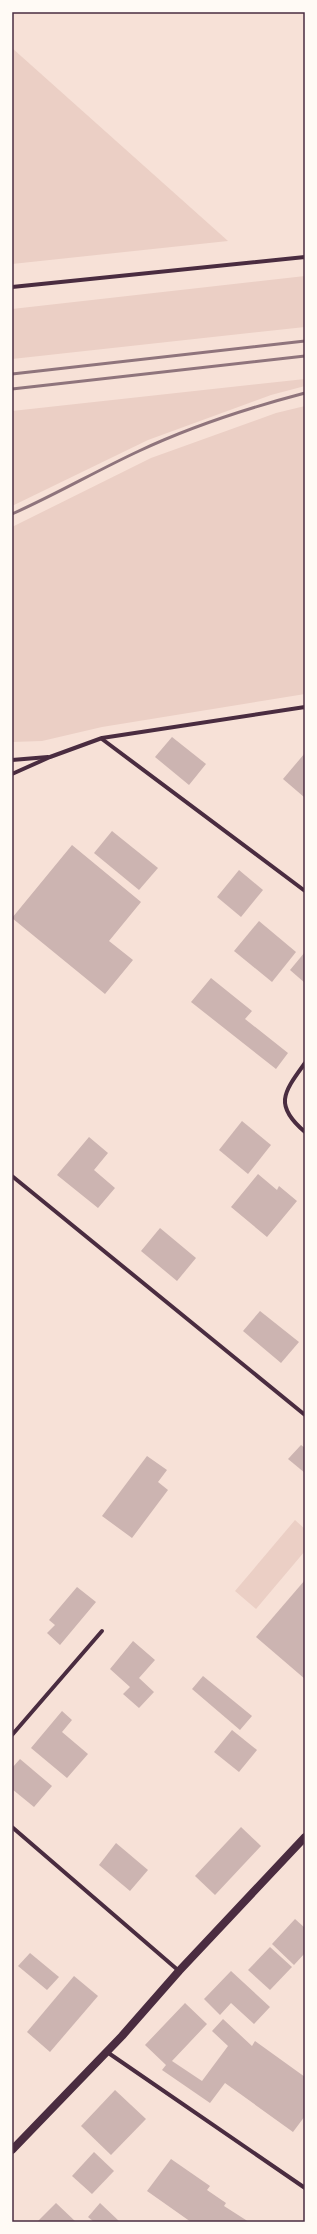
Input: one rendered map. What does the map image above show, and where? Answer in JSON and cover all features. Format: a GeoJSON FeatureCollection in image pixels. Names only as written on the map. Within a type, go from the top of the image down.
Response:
{"type":"FeatureCollection","features":[{"type":"Feature","properties":{"kind":"main road"},"geometry":{"type":"LineString","coordinates":[[12,2150],[106,2052],[179,1971],[305,1837]]}},
{"type":"Feature","properties":{"kind":"street"},"geometry":{"type":"LineString","coordinates":[[12,287],[305,257]]}},
{"type":"Feature","properties":{"kind":"street"},"geometry":{"type":"LineString","coordinates":[[12,774],[50,757],[102,738],[305,707]]}},
{"type":"Feature","properties":{"kind":"street"},"geometry":{"type":"LineString","coordinates":[[102,738],[305,891]]}},
{"type":"Feature","properties":{"kind":"street"},"geometry":{"type":"LineString","coordinates":[[12,760],[50,757]]}},
{"type":"Feature","properties":{"kind":"street"},"geometry":{"type":"LineString","coordinates":[[305,1063],[288,1087],[285,1101],[287,1112],[291,1120],[305,1132]]}},
{"type":"Feature","properties":{"kind":"street"},"geometry":{"type":"LineString","coordinates":[[12,1176],[305,1415]]}},
{"type":"Feature","properties":{"kind":"street"},"geometry":{"type":"LineString","coordinates":[[12,1735],[102,1631]]}},
{"type":"Feature","properties":{"kind":"street"},"geometry":{"type":"LineString","coordinates":[[12,1826],[179,1971]]}},
{"type":"Feature","properties":{"kind":"street"},"geometry":{"type":"LineString","coordinates":[[106,2052],[305,2188]]}},
{"type":"Feature","properties":{"kind":"shaded area"},"geometry":{"type":"Polygon","coordinates":[[[12,48],[228,241],[12,264],[12,48]]]}},
{"type":"Feature","properties":{"kind":"shaded area"},"geometry":{"type":"Polygon","coordinates":[[[305,276],[305,327],[12,359],[12,309],[305,276]]]}},
{"type":"Feature","properties":{"kind":"shaded area"},"geometry":{"type":"Polygon","coordinates":[[[305,379],[305,386],[271,395],[148,440],[12,506],[12,411],[305,379]]]}},
{"type":"Feature","properties":{"kind":"shaded area"},"geometry":{"type":"Polygon","coordinates":[[[305,406],[305,694],[102,727],[42,741],[12,742],[12,527],[151,458],[276,413],[305,406]]]}},
{"type":"Feature","properties":{"kind":"shaded area"},"geometry":{"type":"Polygon","coordinates":[[[295,1520],[305,1529],[305,1551],[256,1609],[235,1591],[295,1520]]]}},
{"type":"Feature","properties":{"kind":"building"},"geometry":{"type":"Polygon","coordinates":[[[172,737],[206,764],[189,785],[155,757],[172,737]]]}},
{"type":"Feature","properties":{"kind":"building"},"geometry":{"type":"Polygon","coordinates":[[[305,753],[305,797],[304,797],[283,779],[305,753]]]}},
{"type":"Feature","properties":{"kind":"building"},"geometry":{"type":"Polygon","coordinates":[[[112,831],[158,868],[139,890],[94,853],[112,831]]]}},
{"type":"Feature","properties":{"kind":"building"},"geometry":{"type":"Polygon","coordinates":[[[72,845],[141,902],[109,941],[133,960],[105,994],[12,918],[72,845]]]}},
{"type":"Feature","properties":{"kind":"building"},"geometry":{"type":"Polygon","coordinates":[[[239,870],[263,890],[241,917],[217,897],[239,870]]]}},
{"type":"Feature","properties":{"kind":"building"},"geometry":{"type":"Polygon","coordinates":[[[259,921],[296,952],[272,982],[234,951],[259,921]]]}},
{"type":"Feature","properties":{"kind":"building"},"geometry":{"type":"Polygon","coordinates":[[[305,952],[305,983],[290,970],[305,952]]]}},
{"type":"Feature","properties":{"kind":"building"},"geometry":{"type":"Polygon","coordinates":[[[211,978],[252,1011],[245,1019],[288,1053],[276,1069],[191,1002],[211,978]]]}},
{"type":"Feature","properties":{"kind":"building"},"geometry":{"type":"Polygon","coordinates":[[[242,1121],[271,1145],[248,1174],[219,1150],[242,1121]]]}},
{"type":"Feature","properties":{"kind":"building"},"geometry":{"type":"Polygon","coordinates":[[[89,1137],[108,1153],[94,1170],[115,1188],[98,1208],[57,1175],[89,1137]]]}},
{"type":"Feature","properties":{"kind":"building"},"geometry":{"type":"Polygon","coordinates":[[[258,1174],[277,1190],[279,1186],[297,1201],[267,1237],[231,1207],[258,1174]]]}},
{"type":"Feature","properties":{"kind":"building"},"geometry":{"type":"Polygon","coordinates":[[[160,1228],[196,1258],[177,1281],[141,1251],[160,1228]]]}},
{"type":"Feature","properties":{"kind":"building"},"geometry":{"type":"Polygon","coordinates":[[[260,1311],[299,1342],[281,1363],[243,1331],[260,1311]]]}},
{"type":"Feature","properties":{"kind":"building"},"geometry":{"type":"Polygon","coordinates":[[[301,1445],[305,1448],[305,1473],[288,1459],[301,1445]]]}},
{"type":"Feature","properties":{"kind":"building"},"geometry":{"type":"Polygon","coordinates":[[[147,1456],[167,1470],[158,1482],[168,1490],[132,1538],[102,1516],[147,1456]]]}},
{"type":"Feature","properties":{"kind":"building"},"geometry":{"type":"Polygon","coordinates":[[[305,1580],[305,1679],[256,1637],[305,1580]]]}},
{"type":"Feature","properties":{"kind":"building"},"geometry":{"type":"Polygon","coordinates":[[[77,1587],[96,1602],[60,1645],[47,1633],[55,1625],[49,1620],[77,1587]]]}},
{"type":"Feature","properties":{"kind":"building"},"geometry":{"type":"Polygon","coordinates":[[[133,1641],[155,1660],[139,1678],[154,1692],[139,1708],[123,1694],[130,1687],[110,1669],[133,1641]]]}},
{"type":"Feature","properties":{"kind":"building"},"geometry":{"type":"Polygon","coordinates":[[[203,1676],[252,1716],[240,1730],[192,1689],[203,1676]]]}},
{"type":"Feature","properties":{"kind":"building"},"geometry":{"type":"Polygon","coordinates":[[[62,1711],[72,1720],[62,1732],[88,1754],[67,1778],[31,1748],[62,1711]]]}},
{"type":"Feature","properties":{"kind":"building"},"geometry":{"type":"Polygon","coordinates":[[[232,1730],[257,1750],[239,1772],[214,1752],[232,1730]]]}},
{"type":"Feature","properties":{"kind":"building"},"geometry":{"type":"Polygon","coordinates":[[[20,1759],[52,1786],[34,1807],[12,1789],[12,1768],[20,1759]]]}},
{"type":"Feature","properties":{"kind":"building"},"geometry":{"type":"Polygon","coordinates":[[[241,1827],[261,1846],[215,1895],[195,1876],[241,1827]]]}},
{"type":"Feature","properties":{"kind":"building"},"geometry":{"type":"Polygon","coordinates":[[[116,1843],[148,1870],[130,1891],[99,1865],[116,1843]]]}},
{"type":"Feature","properties":{"kind":"building"},"geometry":{"type":"Polygon","coordinates":[[[295,1919],[305,1928],[305,1953],[294,1965],[272,1944],[295,1919]]]}},
{"type":"Feature","properties":{"kind":"building"},"geometry":{"type":"Polygon","coordinates":[[[270,1947],[292,1967],[270,1990],[248,1970],[270,1947]]]}},
{"type":"Feature","properties":{"kind":"building"},"geometry":{"type":"Polygon","coordinates":[[[30,1953],[59,1977],[47,1990],[18,1966],[30,1953]]]}},
{"type":"Feature","properties":{"kind":"building"},"geometry":{"type":"Polygon","coordinates":[[[231,1971],[270,2007],[254,2024],[231,2003],[220,2015],[204,1999],[231,1971]]]}},
{"type":"Feature","properties":{"kind":"building"},"geometry":{"type":"Polygon","coordinates":[[[74,1976],[98,1996],[50,2052],[27,2032],[74,1976]]]}},
{"type":"Feature","properties":{"kind":"building"},"geometry":{"type":"Polygon","coordinates":[[[185,2003],[207,2024],[172,2061],[202,2081],[228,2046],[212,2031],[223,2019],[252,2046],[255,2041],[305,2077],[305,2116],[293,2132],[225,2083],[210,2103],[162,2070],[166,2065],[145,2045],[185,2003]]]}},
{"type":"Feature","properties":{"kind":"building"},"geometry":{"type":"Polygon","coordinates":[[[115,2090],[146,2119],[111,2155],[81,2126],[115,2090]]]}},
{"type":"Feature","properties":{"kind":"building"},"geometry":{"type":"Polygon","coordinates":[[[94,2152],[114,2171],[92,2194],[72,2176],[94,2152]]]}},
{"type":"Feature","properties":{"kind":"building"},"geometry":{"type":"Polygon","coordinates":[[[171,2159],[210,2186],[207,2190],[226,2203],[224,2206],[249,2222],[191,2222],[147,2191],[171,2159]]]}},
{"type":"Feature","properties":{"kind":"building"},"geometry":{"type":"Polygon","coordinates":[[[56,2203],[76,2222],[37,2222],[56,2203]]]}},
{"type":"Feature","properties":{"kind":"building"},"geometry":{"type":"Polygon","coordinates":[[[100,2203],[120,2222],[94,2222],[88,2217],[100,2203]]]}},
{"type":"Feature","properties":{"kind":"railway"},"geometry":{"type":"LineString","coordinates":[[12,374],[305,341]]}},
{"type":"Feature","properties":{"kind":"railway"},"geometry":{"type":"LineString","coordinates":[[12,389],[305,356]]}},
{"type":"Feature","properties":{"kind":"railway"},"geometry":{"type":"LineString","coordinates":[[12,514],[159,442],[241,411],[305,393]]}}]}
